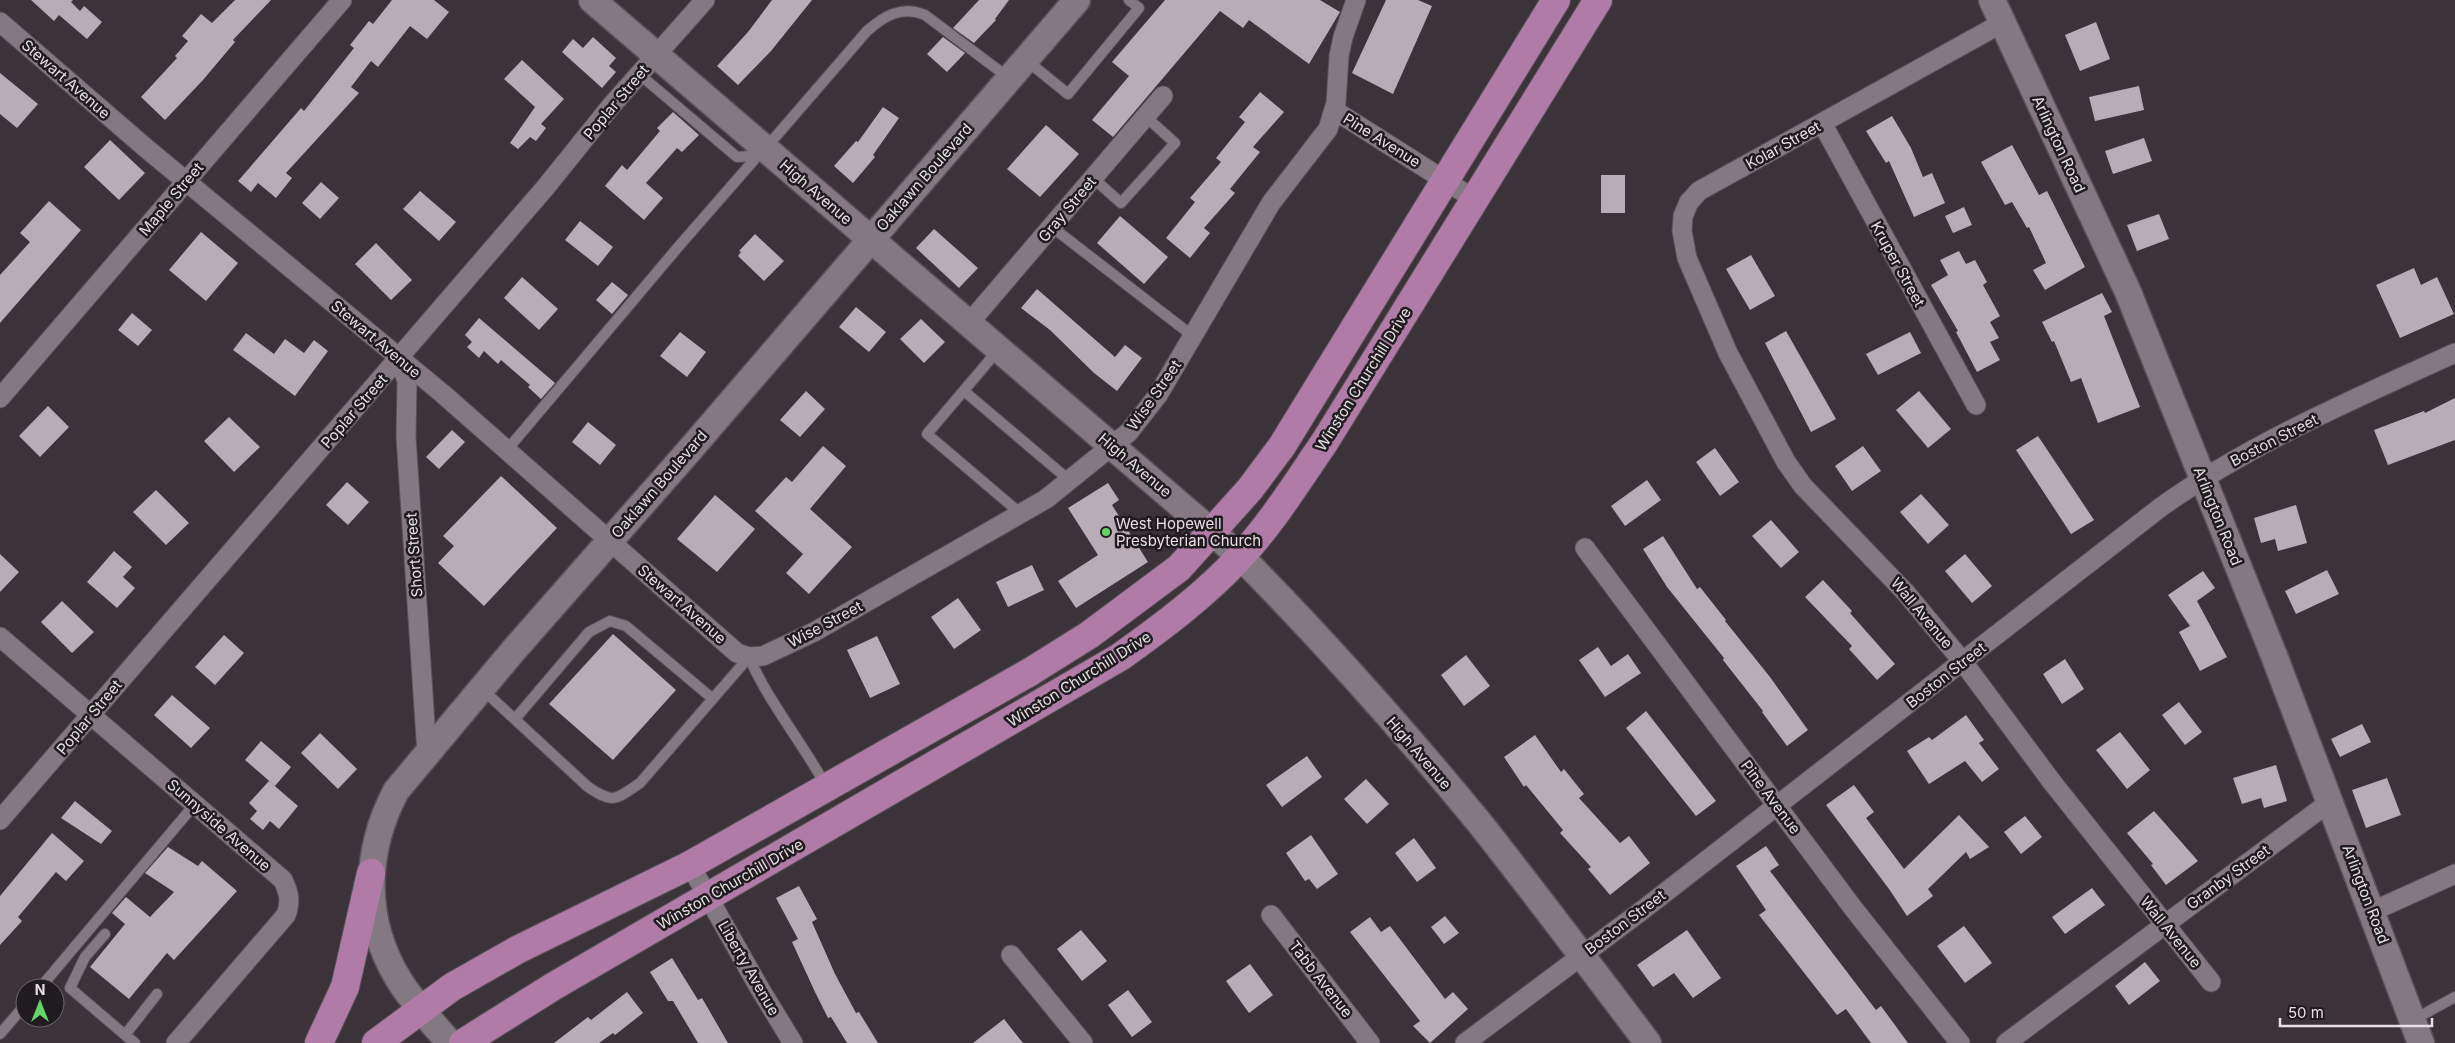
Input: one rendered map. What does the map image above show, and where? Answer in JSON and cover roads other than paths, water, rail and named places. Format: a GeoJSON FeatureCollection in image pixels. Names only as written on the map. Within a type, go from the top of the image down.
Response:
{"type":"FeatureCollection","features":[{"type":"Feature","properties":{"kind":"highway"},"geometry":{"type":"LineString","coordinates":[[376,1043],[420,1008],[517,950],[690,865],[827,789],[1030,672],[1089,635],[1178,568],[1213,532],[1250,489],[1282,446],[1556,0]]}},
{"type":"Feature","properties":{"kind":"highway","name":"Winston Churchill Drive"},"geometry":{"type":"LineString","coordinates":[[462,1043],[554,986],[1120,657],[1158,630],[1211,586],[1241,557],[1275,514],[1324,443],[1598,0]]}},
{"type":"Feature","properties":{"kind":"highway"},"geometry":{"type":"LineString","coordinates":[[319,1043],[345,988],[371,873]]}},
{"type":"Feature","properties":{"kind":"street","name":"Maple Street"},"geometry":{"type":"LineString","coordinates":[[0,398],[342,0]]}},
{"type":"Feature","properties":{"kind":"street","name":"High Avenue"},"geometry":{"type":"LineString","coordinates":[[592,0],[647,64],[764,148],[970,322],[1241,557],[1290,607],[1430,764],[1479,823],[1648,1043]]}},
{"type":"Feature","properties":{"kind":"street","name":"Poplar Street"},"geometry":{"type":"LineString","coordinates":[[0,820],[545,188],[647,64],[705,0]]}},
{"type":"Feature","properties":{"kind":"street","name":"Oaklawn Boulevard"},"geometry":{"type":"LineString","coordinates":[[450,1043],[400,982],[386,957],[376,930],[371,901],[371,873],[376,838],[396,791],[482,688],[1076,0]]}},
{"type":"Feature","properties":{"kind":"street","name":"Pine Avenue"},"geometry":{"type":"LineString","coordinates":[[1356,0],[1339,56],[1334,110],[1474,199]]}},
{"type":"Feature","properties":{"kind":"street","name":"Kolar Street"},"geometry":{"type":"LineString","coordinates":[[1719,332],[1688,258],[1682,230],[1683,216],[1689,202],[1699,191],[1822,123],[1997,11]]}},
{"type":"Feature","properties":{"kind":"street","name":"Arlington Road"},"geometry":{"type":"LineString","coordinates":[[1997,11],[2128,292],[2331,801],[2416,1032]]}},
{"type":"Feature","properties":{"kind":"street","name":"Stewart Avenue"},"geometry":{"type":"LineString","coordinates":[[0,22],[186,181],[507,450],[737,653],[749,657]]}},
{"type":"Feature","properties":{"kind":"street","name":"Gray Street"},"geometry":{"type":"LineString","coordinates":[[970,322],[1163,96]]}},
{"type":"Feature","properties":{"kind":"street","name":"Wise Street"},"geometry":{"type":"LineString","coordinates":[[749,657],[763,656],[814,632],[1046,499],[1129,432],[1158,395],[1194,337],[1271,203],[1328,129],[1334,110]]}},
{"type":"Feature","properties":{"kind":"street","name":"Kruper Street"},"geometry":{"type":"LineString","coordinates":[[1822,123],[1976,405]]}},
{"type":"Feature","properties":{"kind":"street","name":"Wall Avenue"},"geometry":{"type":"LineString","coordinates":[[1719,332],[1786,462],[1802,486],[1906,593],[1963,662],[2058,790],[2211,982]]}},
{"type":"Feature","properties":{"kind":"street","name":"Boston Street"},"geometry":{"type":"LineString","coordinates":[[1465,1043],[1963,662],[2161,507],[2203,477],[2238,456],[2455,353]]}},
{"type":"Feature","properties":{"kind":"street","name":"Short Street"},"geometry":{"type":"LineString","coordinates":[[399,358],[408,381],[406,437],[427,754]]}},
{"type":"Feature","properties":{"kind":"street","name":"Pine Avenue"},"geometry":{"type":"LineString","coordinates":[[1585,548],[1778,804],[1853,908],[1960,1043]]}},
{"type":"Feature","properties":{"kind":"street","name":"Sunnyside Avenue"},"geometry":{"type":"LineString","coordinates":[[0,637],[283,880],[289,893],[289,906],[286,915],[176,1043]]}},
{"type":"Feature","properties":{"kind":"street","name":"Granby Street"},"geometry":{"type":"LineString","coordinates":[[2006,1043],[2331,801]]}},
{"type":"Feature","properties":{"kind":"street","name":"Liberty Avenue"},"geometry":{"type":"LineString","coordinates":[[690,865],[760,989],[794,1043]]}},
{"type":"Feature","properties":{"kind":"street"},"geometry":{"type":"LineString","coordinates":[[2373,911],[2455,874]]}},
{"type":"Feature","properties":{"kind":"street","name":"Tabb Avenue"},"geometry":{"type":"LineString","coordinates":[[1271,915],[1370,1043]]}},
{"type":"Feature","properties":{"kind":"street"},"geometry":{"type":"LineString","coordinates":[[1011,955],[1082,1043]]}},
{"type":"Feature","properties":{"kind":"lane"},"geometry":{"type":"LineString","coordinates":[[507,450],[764,148],[867,31],[884,17],[898,11],[917,11],[1017,69],[1068,94],[1139,8],[1129,0]]}},
{"type":"Feature","properties":{"kind":"lane"},"geometry":{"type":"LineString","coordinates":[[1093,178],[1121,203],[1175,143],[1146,116]]}},
{"type":"Feature","properties":{"kind":"lane"},"geometry":{"type":"LineString","coordinates":[[1052,227],[1194,337]]}},
{"type":"Feature","properties":{"kind":"lane"},"geometry":{"type":"LineString","coordinates":[[1000,348],[927,434],[1020,513]]}},
{"type":"Feature","properties":{"kind":"lane"},"geometry":{"type":"LineString","coordinates":[[964,391],[1069,480]]}},
{"type":"Feature","properties":{"kind":"lane"},"geometry":{"type":"LineString","coordinates":[[515,720],[589,632],[610,621],[626,626],[713,699]]}},
{"type":"Feature","properties":{"kind":"lane"},"geometry":{"type":"LineString","coordinates":[[482,688],[588,787],[606,798],[620,796],[640,783],[749,657],[761,684],[806,750],[827,789]]}},
{"type":"Feature","properties":{"kind":"lane"},"geometry":{"type":"LineString","coordinates":[[48,978],[195,804]]}},
{"type":"Feature","properties":{"kind":"lane"},"geometry":{"type":"LineString","coordinates":[[105,934],[85,957],[70,988],[135,1043]]}},
{"type":"Feature","properties":{"kind":"lane"},"geometry":{"type":"LineString","coordinates":[[124,1034],[157,994]]}},
{"type":"Feature","properties":{"kind":"lane"},"geometry":{"type":"LineString","coordinates":[[2416,1032],[2455,997]]}},
{"type":"Feature","properties":{"kind":"lane"},"geometry":{"type":"LineString","coordinates":[[0,1034],[15,1017]]}},
{"type":"Feature","properties":{"kind":"place","name":"West Hopewell Presbyterian Church"},"geometry":{"type":"Point","coordinates":[1106,532]}}]}
